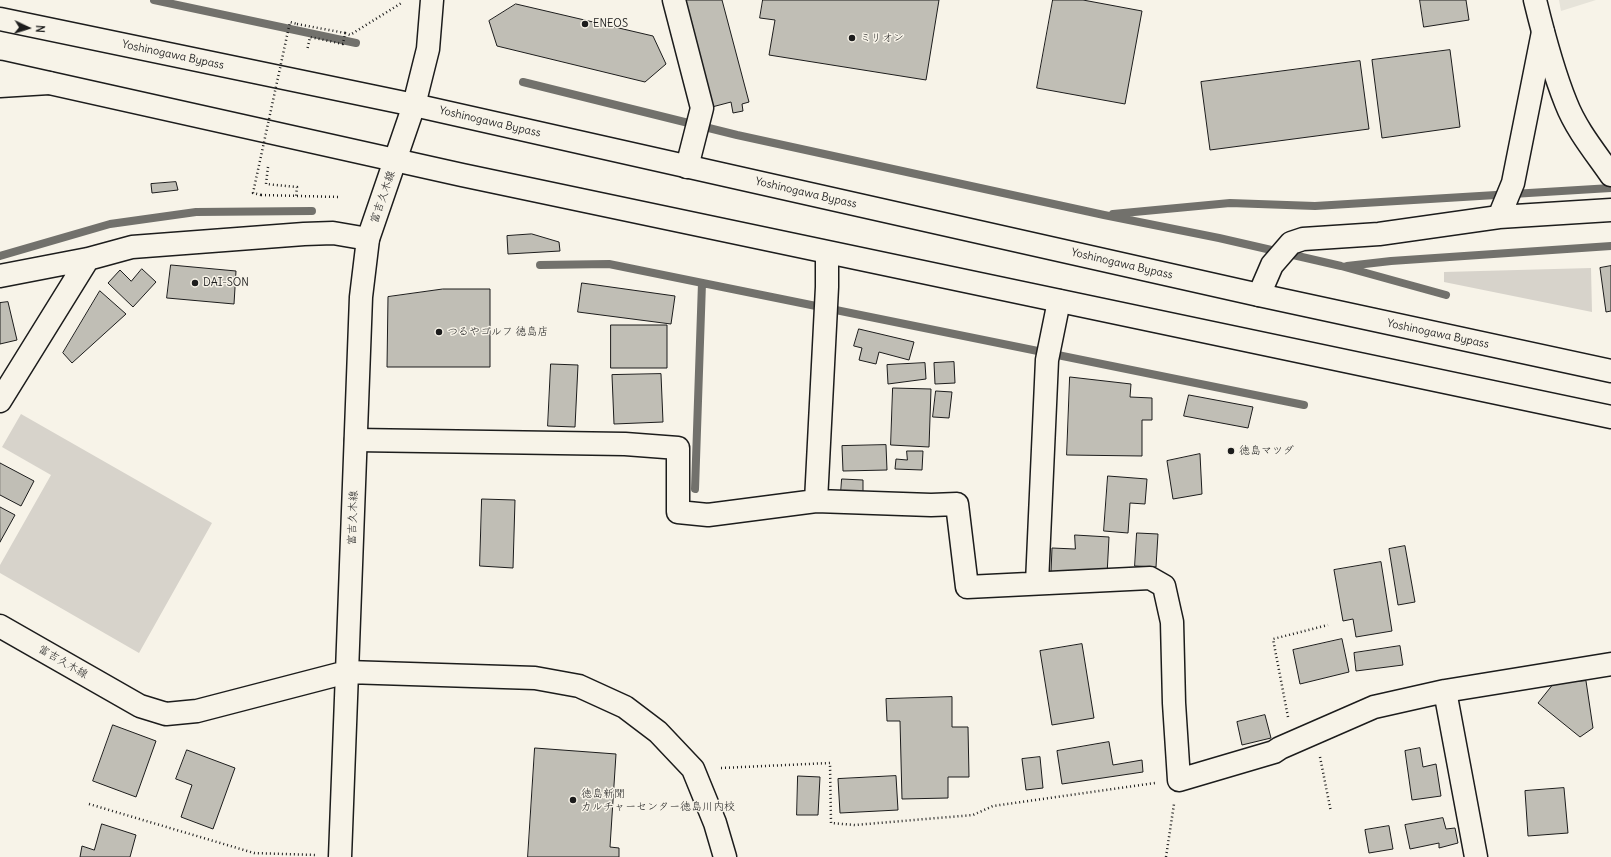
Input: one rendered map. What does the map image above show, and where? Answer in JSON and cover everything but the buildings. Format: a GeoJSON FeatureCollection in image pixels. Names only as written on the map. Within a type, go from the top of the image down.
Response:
{"type":"FeatureCollection","features":[{"type":"Feature","properties":{"kind":"main road","name":"富吉久木線"},"geometry":{"type":"LineString","coordinates":[[0,626],[140,706],[166,714],[197,711],[347,672],[360,297],[368,239],[414,105],[428,49],[432,0]]}},
{"type":"Feature","properties":{"kind":"main road"},"geometry":{"type":"LineString","coordinates":[[674,0],[702,108],[687,167]]}},
{"type":"Feature","properties":{"kind":"main road"},"geometry":{"type":"LineString","coordinates":[[1535,0],[1543,32],[1566,102],[1578,126],[1611,175]]}},
{"type":"Feature","properties":{"kind":"main road","name":"Yoshinogawa Bypass"},"geometry":{"type":"LineString","coordinates":[[0,19],[414,105],[1260,295],[1611,371]]}},
{"type":"Feature","properties":{"kind":"main road"},"geometry":{"type":"LineString","coordinates":[[1506,201],[1543,32]]}},
{"type":"Feature","properties":{"kind":"main road"},"geometry":{"type":"LineString","coordinates":[[0,72],[396,160],[828,253],[1611,417]]}},
{"type":"Feature","properties":{"kind":"main road"},"geometry":{"type":"LineString","coordinates":[[0,86],[49,83]]}},
{"type":"Feature","properties":{"kind":"main road"},"geometry":{"type":"LineString","coordinates":[[1260,295],[1272,265],[1284,251],[1303,239],[1379,234],[1506,201],[1611,210]]}},
{"type":"Feature","properties":{"kind":"main road"},"geometry":{"type":"LineString","coordinates":[[0,276],[88,259],[132,247],[304,234],[333,234],[368,239]]}},
{"type":"Feature","properties":{"kind":"main road"},"geometry":{"type":"LineString","coordinates":[[816,502],[828,253]]}},
{"type":"Feature","properties":{"kind":"main road"},"geometry":{"type":"LineString","coordinates":[[0,400],[88,259]]}},
{"type":"Feature","properties":{"kind":"main road"},"geometry":{"type":"LineString","coordinates":[[1038,583],[1048,352],[1059,301]]}},
{"type":"Feature","properties":{"kind":"main road"},"geometry":{"type":"LineString","coordinates":[[356,440],[625,444],[678,448],[678,512],[708,515],[816,502],[931,505],[957,504],[967,587],[1150,578],[1164,586],[1172,622],[1178,780],[1274,752],[1293,742],[1374,707],[1445,691],[1611,664]]}},
{"type":"Feature","properties":{"kind":"main road"},"geometry":{"type":"LineString","coordinates":[[340,856],[347,672],[535,678],[579,686],[625,707],[658,732],[693,769],[715,823],[725,857]]}},
{"type":"Feature","properties":{"kind":"main road"},"geometry":{"type":"LineString","coordinates":[[1445,691],[1476,857]]}},
{"type":"Feature","properties":{"kind":"path"},"geometry":{"type":"LineString","coordinates":[[339,198],[296,197],[253,193],[290,22],[350,35],[403,2]]}},
{"type":"Feature","properties":{"kind":"path"},"geometry":{"type":"LineString","coordinates":[[307,51],[310,37],[343,44],[345,34]]}},
{"type":"Feature","properties":{"kind":"path"},"geometry":{"type":"LineString","coordinates":[[268,167],[266,184],[297,187],[296,197]]}},
{"type":"Feature","properties":{"kind":"path"},"geometry":{"type":"LineString","coordinates":[[1293,742],[1273,639],[1328,625]]}},
{"type":"Feature","properties":{"kind":"path"},"geometry":{"type":"LineString","coordinates":[[1316,732],[1331,812]]}},
{"type":"Feature","properties":{"kind":"path"},"geometry":{"type":"LineString","coordinates":[[693,769],[830,763],[831,823],[855,825],[973,815],[992,806],[1178,780],[1166,857]]}},
{"type":"Feature","properties":{"kind":"path"},"geometry":{"type":"LineString","coordinates":[[89,804],[254,854],[340,856]]}},
{"type":"Feature","properties":{"kind":"shaded area"},"geometry":{"type":"Polygon","coordinates":[[[1559,0],[1596,0],[1561,11],[1559,0]]]}},
{"type":"Feature","properties":{"kind":"shaded area"},"geometry":{"type":"Polygon","coordinates":[[[1591,268],[1592,312],[1444,282],[1444,272],[1591,268]]]}},
{"type":"Feature","properties":{"kind":"shaded area"},"geometry":{"type":"Polygon","coordinates":[[[21,414],[212,523],[139,653],[0,573],[0,565],[51,475],[2,447],[21,414]]]}},
{"type":"Feature","properties":{"kind":"waterway"},"geometry":{"type":"LineString","coordinates":[[154,0],[356,43]]}},
{"type":"Feature","properties":{"kind":"waterway"},"geometry":{"type":"LineString","coordinates":[[523,82],[737,135],[1104,215],[1219,238],[1341,266],[1446,295]]}},
{"type":"Feature","properties":{"kind":"waterway"},"geometry":{"type":"LineString","coordinates":[[1113,214],[1230,203],[1315,206],[1611,188]]}},
{"type":"Feature","properties":{"kind":"waterway"},"geometry":{"type":"LineString","coordinates":[[0,256],[110,224],[196,212],[312,211]]}},
{"type":"Feature","properties":{"kind":"waterway"},"geometry":{"type":"LineString","coordinates":[[1347,266],[1391,261],[1611,246]]}},
{"type":"Feature","properties":{"kind":"waterway"},"geometry":{"type":"LineString","coordinates":[[540,265],[609,264],[1304,405]]}},
{"type":"Feature","properties":{"kind":"waterway"},"geometry":{"type":"LineString","coordinates":[[695,489],[702,283]]}},
{"type":"Feature","properties":{"kind":"place","name":"ENEOS"},"geometry":{"type":"Point","coordinates":[585,24]}},
{"type":"Feature","properties":{"kind":"place","name":"ミリオン"},"geometry":{"type":"Point","coordinates":[852,38]}},
{"type":"Feature","properties":{"kind":"place","name":"DAI-SON"},"geometry":{"type":"Point","coordinates":[195,283]}},
{"type":"Feature","properties":{"kind":"place","name":"つるやゴルフ 徳島店"},"geometry":{"type":"Point","coordinates":[439,332]}},
{"type":"Feature","properties":{"kind":"place","name":"徳島マツダ"},"geometry":{"type":"Point","coordinates":[1231,451]}},
{"type":"Feature","properties":{"kind":"place","name":"徳島新聞 カルチャーセンター徳島川内校"},"geometry":{"type":"Point","coordinates":[573,800]}}]}
